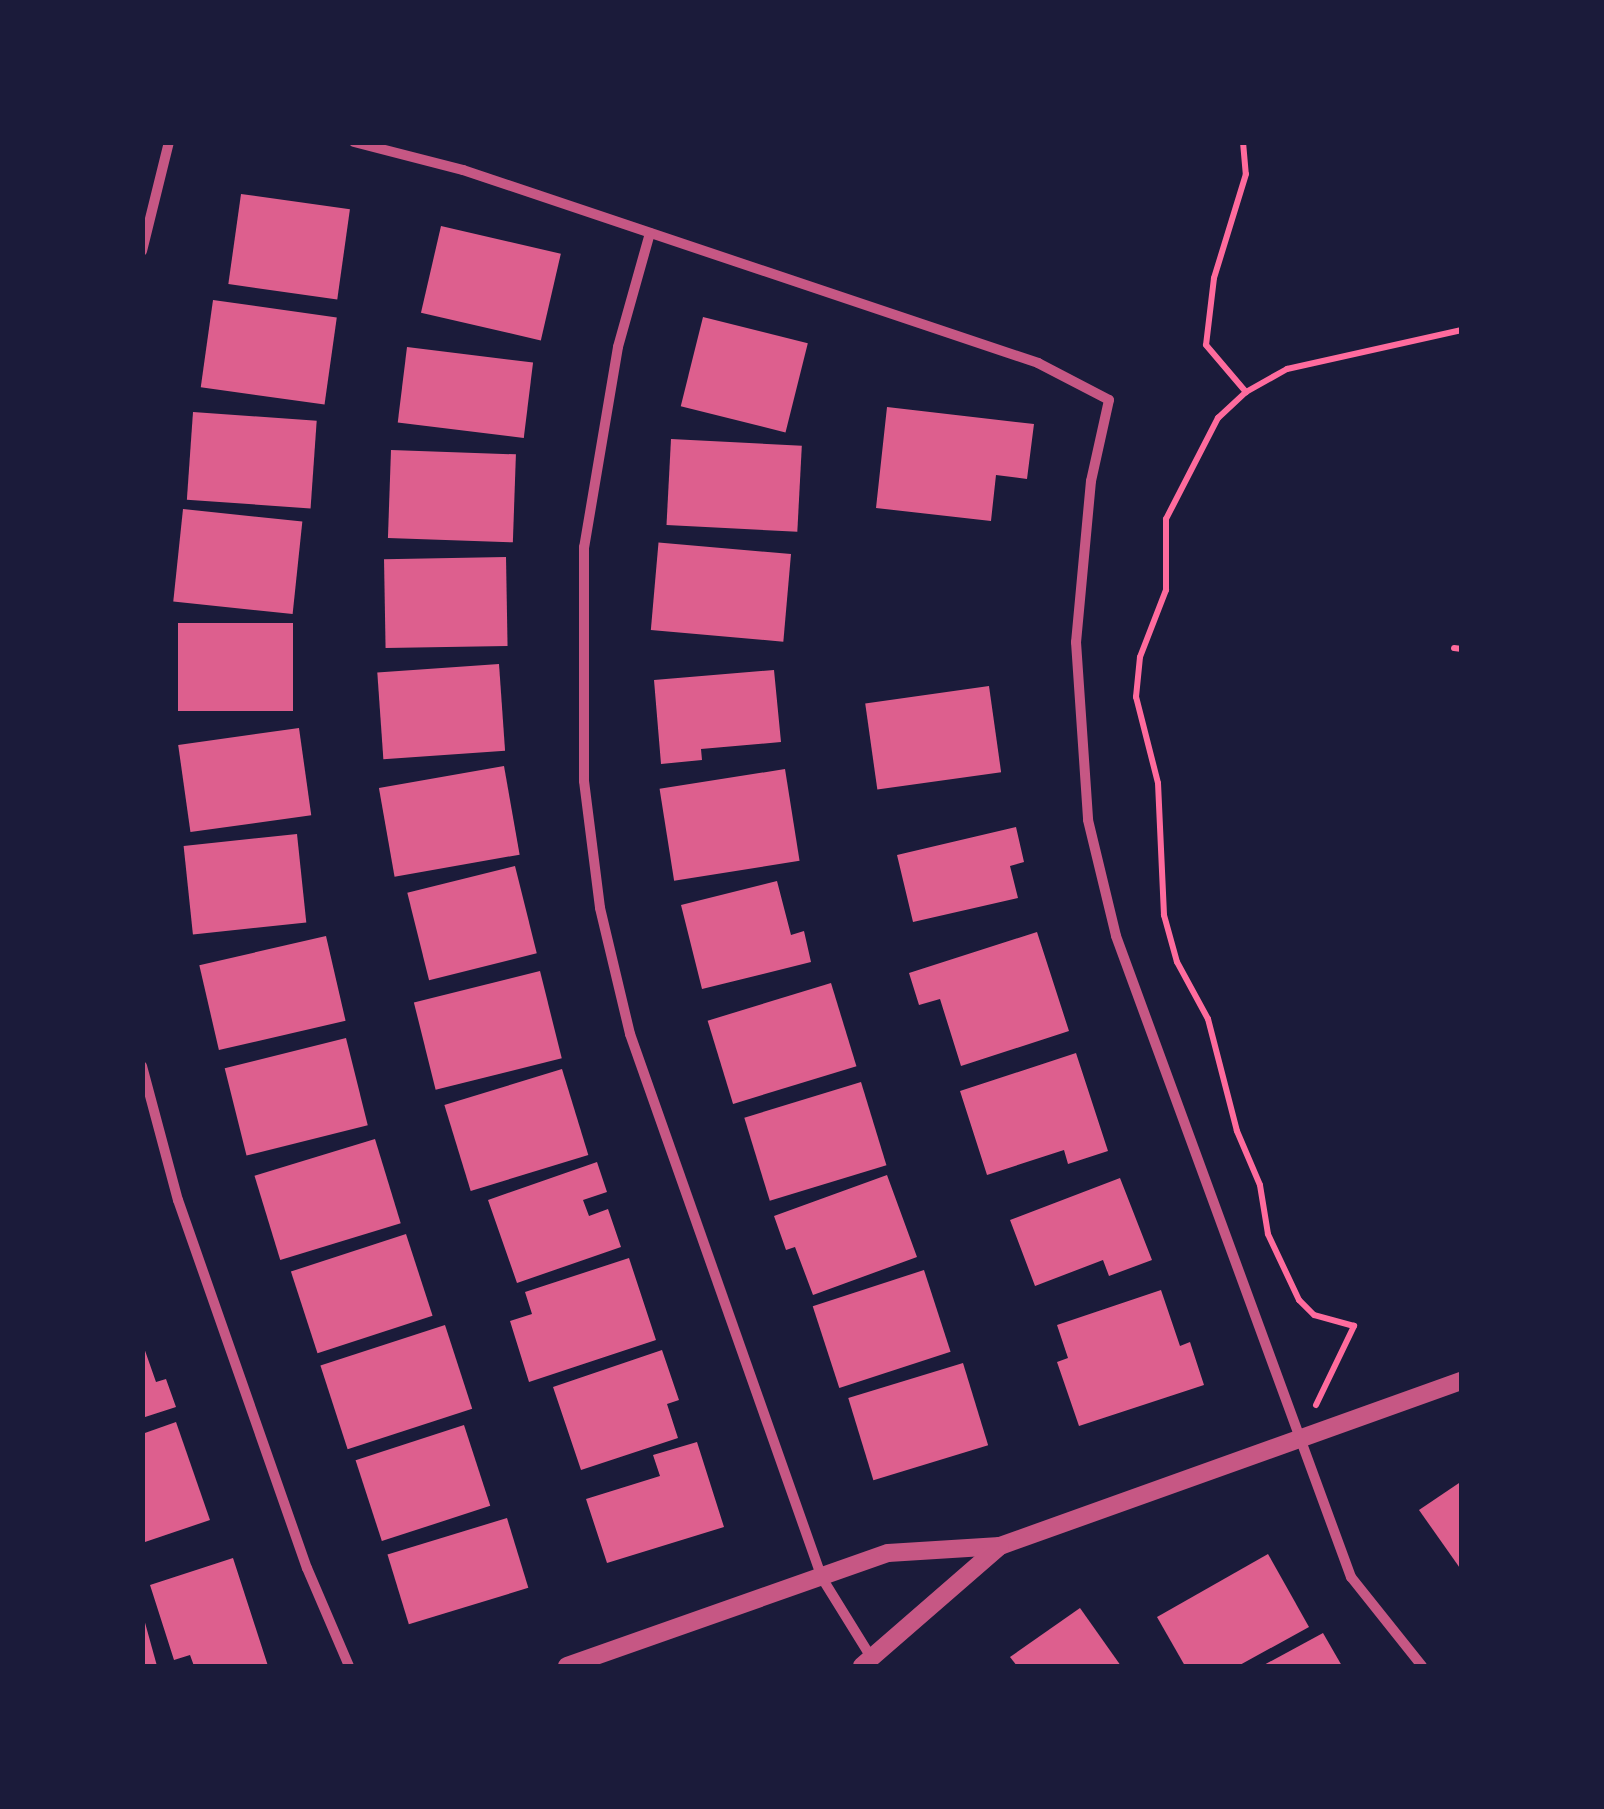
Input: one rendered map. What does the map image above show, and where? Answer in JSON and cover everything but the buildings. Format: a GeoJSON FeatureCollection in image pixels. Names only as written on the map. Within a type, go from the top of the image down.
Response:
{"type":"FeatureCollection","features":[{"type":"Feature","properties":{"kind":"street"},"geometry":{"type":"LineString","coordinates":[[142,251],[169,142]]}},
{"type":"Feature","properties":{"kind":"street"},"geometry":{"type":"LineString","coordinates":[[354,142],[463,170],[1038,363],[1110,400],[1092,481],[1076,642],[1088,820],[1116,936],[1352,1577],[1422,1666]]}},
{"type":"Feature","properties":{"kind":"street"},"geometry":{"type":"LineString","coordinates":[[650,233],[618,347],[584,547],[584,781],[600,908],[630,1034],[822,1578],[867,1662],[1000,1546]]}},
{"type":"Feature","properties":{"kind":"street"},"geometry":{"type":"LineString","coordinates":[[142,1066],[178,1200],[307,1568],[350,1666]]}},
{"type":"Feature","properties":{"kind":"street"},"geometry":{"type":"LineString","coordinates":[[567,1666],[888,1552],[1000,1546],[1462,1381]]}},
{"type":"Feature","properties":{"kind":"path"},"geometry":{"type":"LineString","coordinates":[[1243,142],[1246,174],[1214,278],[1206,345],[1246,392]]}},
{"type":"Feature","properties":{"kind":"path"},"geometry":{"type":"LineString","coordinates":[[1300,1438],[1354,1326],[1314,1315],[1299,1300],[1268,1234],[1260,1185],[1237,1132],[1208,1020],[1177,962],[1164,916],[1158,783],[1136,698],[1140,657],[1166,590],[1166,519],[1218,418],[1246,392],[1287,369],[1462,330]]}}]}
